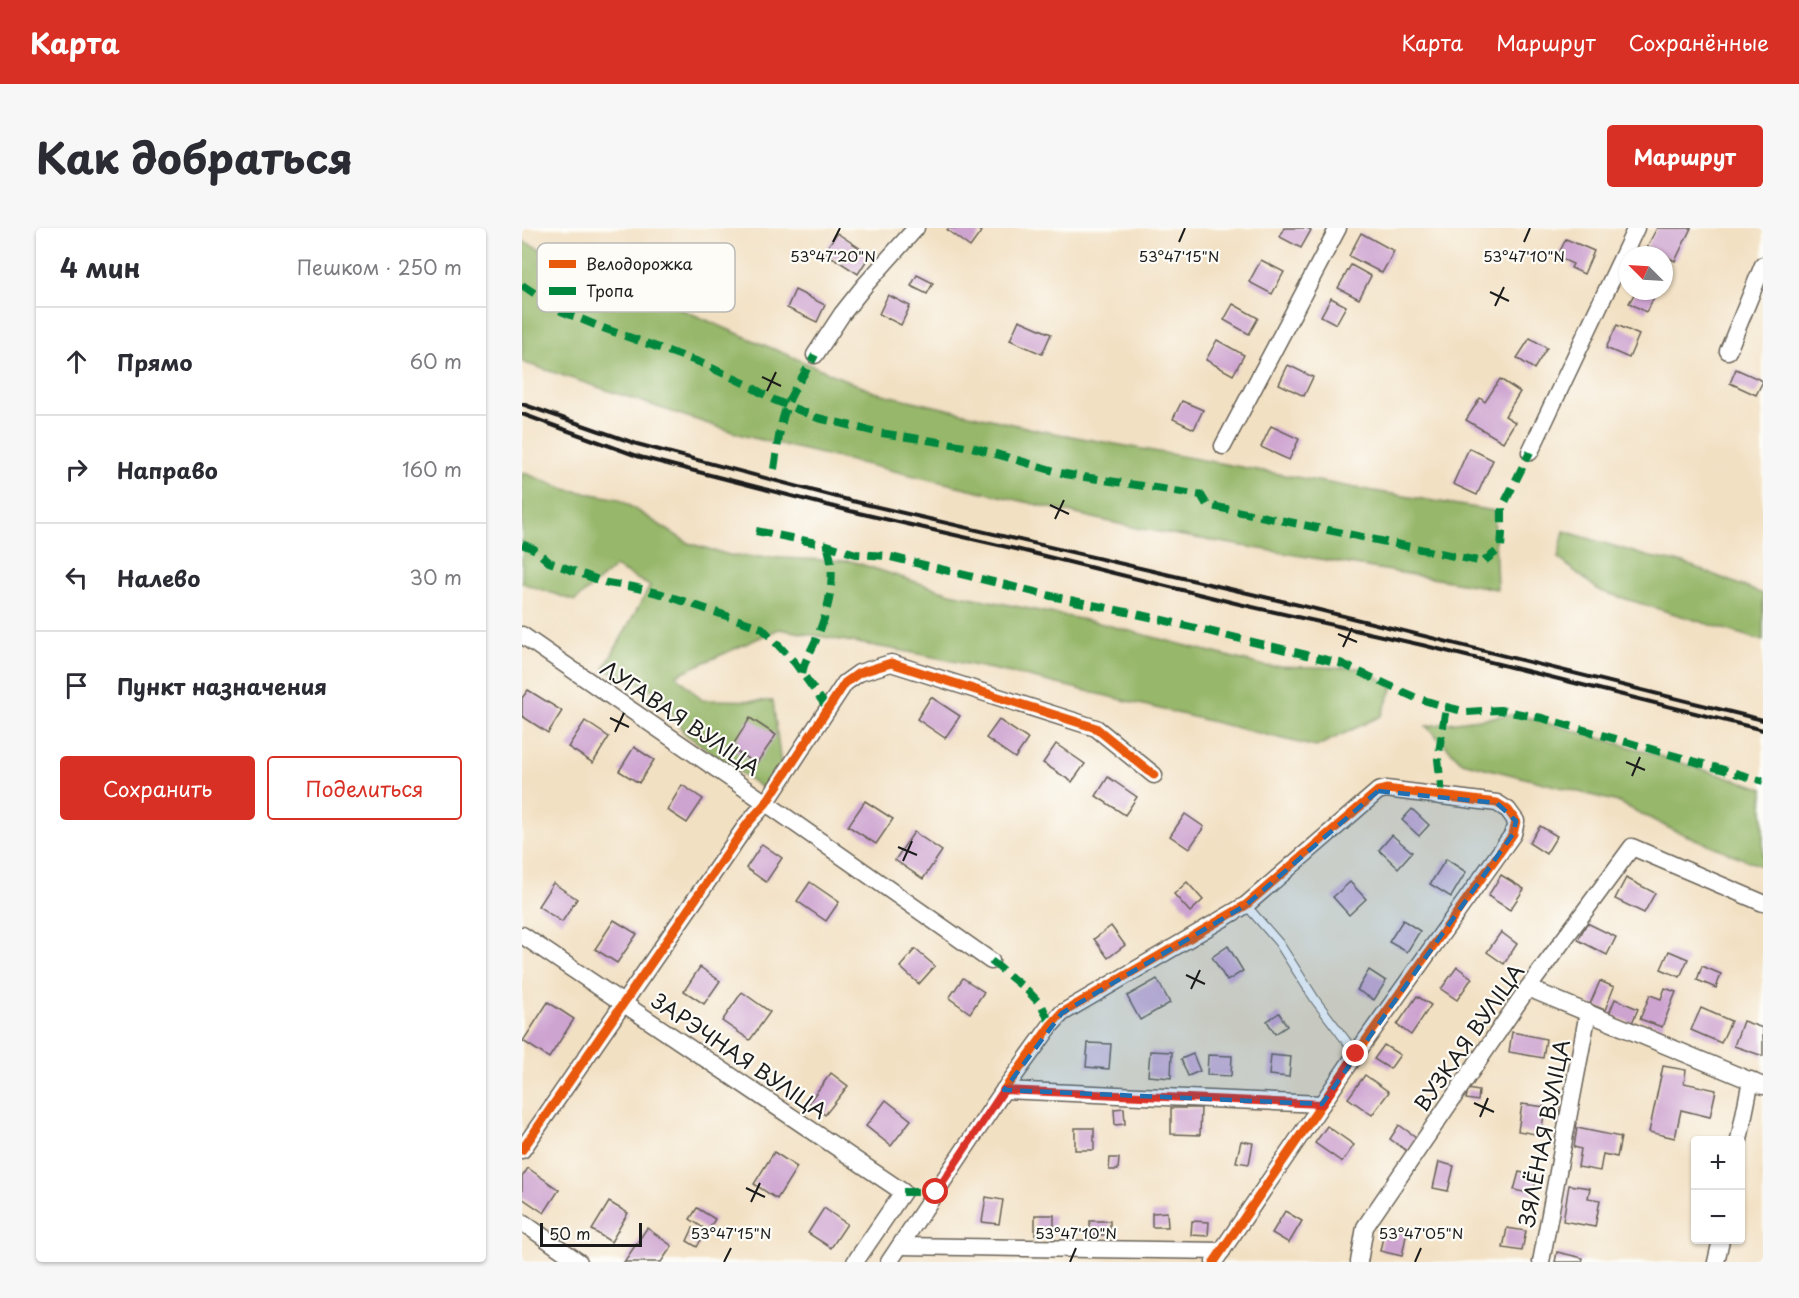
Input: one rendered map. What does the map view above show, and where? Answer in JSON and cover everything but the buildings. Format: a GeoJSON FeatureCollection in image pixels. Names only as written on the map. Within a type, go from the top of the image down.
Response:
{"type":"FeatureCollection","features":[{"type":"Feature","properties":{"kind":"street"},"geometry":{"type":"LineString","coordinates":[[815,355],[842,314],[865,285],[916,228]]}},
{"type":"Feature","properties":{"kind":"street"},"geometry":{"type":"LineString","coordinates":[[1223,446],[1338,228]]}},
{"type":"Feature","properties":{"kind":"street"},"geometry":{"type":"LineString","coordinates":[[1530,452],[1636,228]]}},
{"type":"Feature","properties":{"kind":"street"},"geometry":{"type":"LineString","coordinates":[[1728,351],[1763,265]]}},
{"type":"Feature","properties":{"kind":"street","name":"ЛУГАВАЯ ВУЛІЦА"},"geometry":{"type":"LineString","coordinates":[[522,635],[766,802],[991,961]]}},
{"type":"Feature","properties":{"kind":"street"},"geometry":{"type":"LineString","coordinates":[[522,1150],[748,823],[766,802],[845,683],[859,673],[891,663],[1096,728],[1154,775]]}},
{"type":"Feature","properties":{"kind":"street"},"geometry":{"type":"LineString","coordinates":[[889,1262],[1004,1090],[1062,1013],[1246,905],[1378,791],[1386,789],[1497,803],[1508,810],[1516,820],[1513,834],[1356,1054],[1218,1257],[900,1246]]}},
{"type":"Feature","properties":{"kind":"street","name":"ВУЗКАЯ ВУЛІЦА"},"geometry":{"type":"LineString","coordinates":[[1359,1262],[1365,1227],[1528,988],[1632,847],[1763,903]]}},
{"type":"Feature","properties":{"kind":"street","name":"ЗАРЭЧНАЯ ВУЛІЦА"},"geometry":{"type":"LineString","coordinates":[[522,935],[903,1192],[855,1262]]}},
{"type":"Feature","properties":{"kind":"street"},"geometry":{"type":"LineString","coordinates":[[1528,988],[1757,1083],[1740,1136]]}},
{"type":"Feature","properties":{"kind":"street","name":"ЗЯЛЁНАЯ ВУЛІЦА"},"geometry":{"type":"LineString","coordinates":[[1541,1262],[1588,1012]]}},
{"type":"Feature","properties":{"kind":"street"},"geometry":{"type":"LineString","coordinates":[[1004,1090],[1322,1104]]}},
{"type":"Feature","properties":{"kind":"street"},"geometry":{"type":"LineString","coordinates":[[522,1222],[579,1262]]}},
{"type":"Feature","properties":{"kind":"street"},"geometry":{"type":"LineString","coordinates":[[1716,1262],[1720,1244]]}},
{"type":"Feature","properties":{"kind":"lane"},"geometry":{"type":"LineString","coordinates":[[1246,905],[1279,943],[1316,1001],[1356,1054]]}},
{"type":"Feature","properties":{"kind":"highlighted area"},"geometry":{"type":"Polygon","coordinates":[[[1378,791],[1497,803],[1516,821],[1513,834],[1322,1104],[1004,1090],[1062,1013],[1246,905],[1378,791]]]}},
{"type":"Feature","properties":{"kind":"green space"},"geometry":{"type":"Polygon","coordinates":[[[522,241],[537,247],[537,312],[688,312],[874,392],[1038,430],[1494,511],[1497,589],[1136,528],[745,436],[522,362],[522,241]]]}},
{"type":"Feature","properties":{"kind":"green space"},"geometry":{"type":"Polygon","coordinates":[[[522,472],[565,489],[619,499],[688,543],[733,556],[851,561],[950,593],[1095,622],[1265,666],[1364,668],[1393,687],[1381,716],[1316,747],[1025,676],[909,652],[779,629],[676,675],[702,700],[773,701],[781,766],[762,788],[684,733],[658,692],[604,669],[650,586],[615,567],[575,601],[522,583],[522,472]]]}},
{"type":"Feature","properties":{"kind":"green space"},"geometry":{"type":"Polygon","coordinates":[[[1564,531],[1650,557],[1684,563],[1763,594],[1763,641],[1600,591],[1558,558],[1564,531]]]}},
{"type":"Feature","properties":{"kind":"green space"},"geometry":{"type":"Polygon","coordinates":[[[1516,714],[1763,788],[1763,867],[1671,829],[1618,802],[1462,762],[1426,726],[1516,714]]]}},
{"type":"Feature","properties":{"kind":"railway"},"geometry":{"type":"LineString","coordinates":[[522,404],[637,444],[852,501],[1299,605],[1763,720]]}},
{"type":"Feature","properties":{"kind":"railway"},"geometry":{"type":"LineString","coordinates":[[522,414],[640,457],[850,511],[1239,604],[1422,645],[1763,730]]}},
{"type":"Feature","properties":{"kind":"marked path"},"geometry":{"type":"LineString","coordinates":[[522,285],[537,295]]}},
{"type":"Feature","properties":{"kind":"marked path"},"geometry":{"type":"LineString","coordinates":[[563,312],[699,362],[774,400],[818,418],[881,433],[972,447],[1065,474],[1201,495],[1207,505],[1483,562],[1501,548],[1502,508],[1530,452]]}},
{"type":"Feature","properties":{"kind":"marked path"},"geometry":{"type":"LineString","coordinates":[[774,469],[787,405],[815,355]]}},
{"type":"Feature","properties":{"kind":"marked path"},"geometry":{"type":"LineString","coordinates":[[756,531],[827,545],[856,554],[887,556],[1340,663],[1414,697],[1446,707],[1467,712],[1500,710],[1542,718],[1763,781]]}},
{"type":"Feature","properties":{"kind":"marked path"},"geometry":{"type":"LineString","coordinates":[[522,544],[534,549],[549,562],[607,583],[662,594],[762,628],[795,663],[828,709]]}},
{"type":"Feature","properties":{"kind":"marked path"},"geometry":{"type":"LineString","coordinates":[[802,673],[824,619],[830,594],[832,569],[827,545]]}},
{"type":"Feature","properties":{"kind":"marked path"},"geometry":{"type":"LineString","coordinates":[[1442,796],[1438,759],[1446,707]]}},
{"type":"Feature","properties":{"kind":"marked path"},"geometry":{"type":"LineString","coordinates":[[991,961],[1028,991],[1042,1006],[1051,1025]]}},
{"type":"Feature","properties":{"kind":"marked path"},"geometry":{"type":"LineString","coordinates":[[903,1192],[936,1192]]}},
{"type":"Feature","properties":{"kind":"cycle path"},"geometry":{"type":"LineString","coordinates":[[522,1150],[748,823],[766,803],[845,683],[859,673],[891,663],[1096,728],[1154,775]]}},
{"type":"Feature","properties":{"kind":"cycle path"},"geometry":{"type":"LineString","coordinates":[[1004,1090],[1062,1013],[1246,905],[1378,791],[1386,789],[1497,803],[1508,810],[1516,821],[1513,834],[1356,1054],[1214,1262]]}},
{"type":"Feature","properties":{"kind":"route"},"geometry":{"type":"LineString","coordinates":[[936,1192],[1004,1090],[1322,1104],[1356,1054]]}}]}
